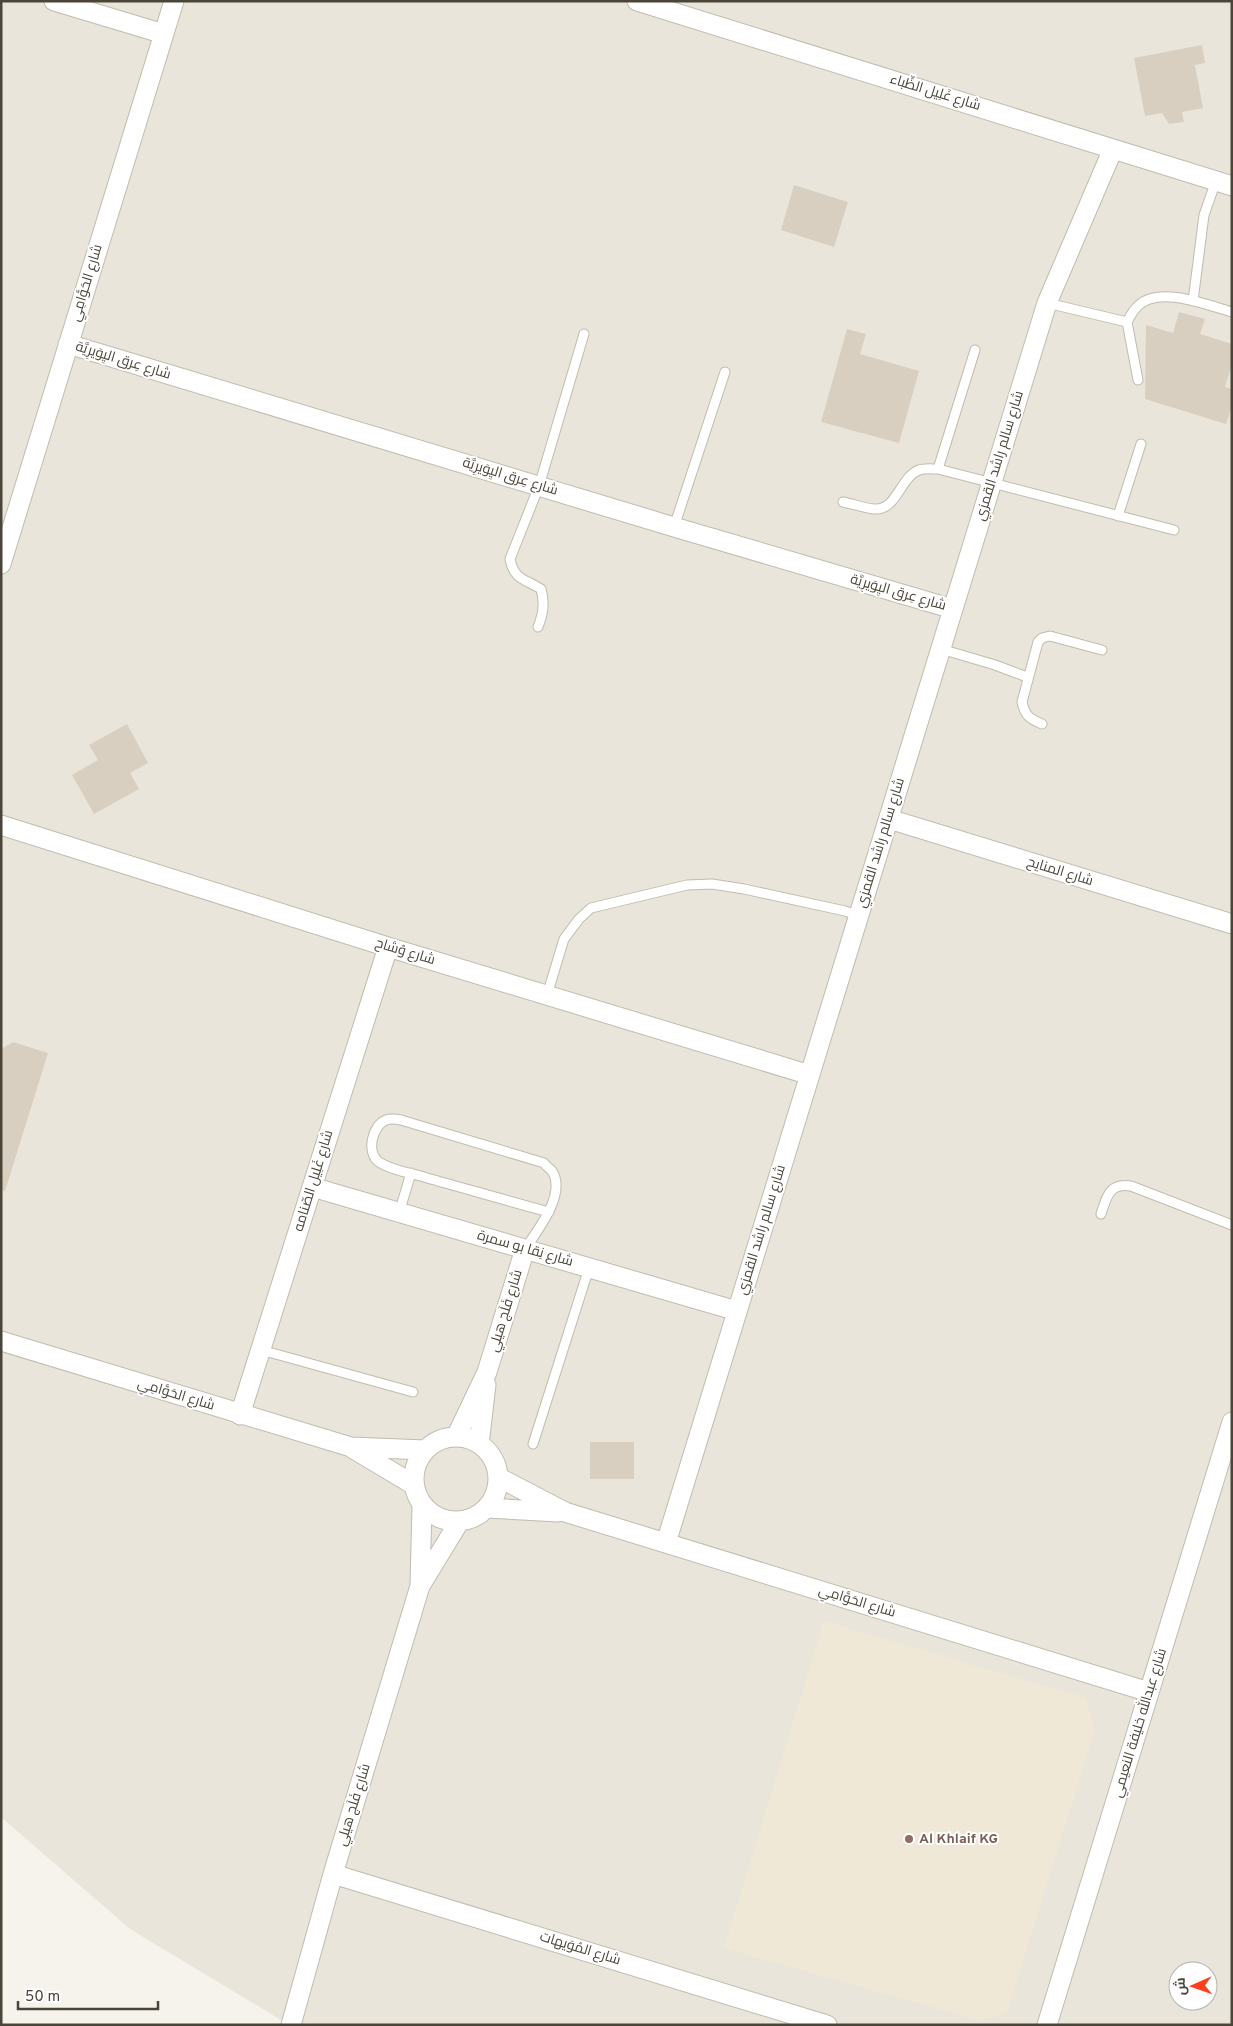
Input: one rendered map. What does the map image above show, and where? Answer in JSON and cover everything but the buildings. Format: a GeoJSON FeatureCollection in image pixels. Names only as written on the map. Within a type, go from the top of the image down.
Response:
{"type":"FeatureCollection","features":[{"type":"Feature","properties":{"kind":"street"},"geometry":{"type":"LineString","coordinates":[[54,1],[164,34]]}},
{"type":"Feature","properties":{"kind":"street","name":"شارع الحَوَّامِي"},"geometry":{"type":"LineString","coordinates":[[1,564],[174,1]]}},
{"type":"Feature","properties":{"kind":"street","name":"شارع غَلِيل الظِّباء"},"geometry":{"type":"LineString","coordinates":[[637,1],[1224,183]]}},
{"type":"Feature","properties":{"kind":"street","name":"شارع سالم راشد القمزي"},"geometry":{"type":"LineString","coordinates":[[666,1543],[1047,304],[1113,149]]}},
{"type":"Feature","properties":{"kind":"street","name":"شارع عِرق اليِوَيرِيَّة"},"geometry":{"type":"LineString","coordinates":[[68,344],[953,609]]}},
{"type":"Feature","properties":{"kind":"street","name":"شارع المنايح"},"geometry":{"type":"LineString","coordinates":[[888,819],[1232,924]]}},
{"type":"Feature","properties":{"kind":"street","name":"شارع وُشاح"},"geometry":{"type":"LineString","coordinates":[[1,825],[388,947],[810,1075]]}},
{"type":"Feature","properties":{"kind":"street","name":"شارع غَلِيل الصّنامه"},"geometry":{"type":"LineString","coordinates":[[240,1415],[388,947]]}},
{"type":"Feature","properties":{"kind":"street","name":"شارع نِقا بو سمرة"},"geometry":{"type":"LineString","coordinates":[[312,1187],[737,1312]]}},
{"type":"Feature","properties":{"kind":"street","name":"شارع فَلَج هيلي"},"geometry":{"type":"LineString","coordinates":[[456,1437],[487,1372],[524,1249]]}},
{"type":"Feature","properties":{"kind":"street","name":"شارع الحَوَّامِي"},"geometry":{"type":"LineString","coordinates":[[1,1341],[240,1415],[351,1447],[425,1450]]}},
{"type":"Feature","properties":{"kind":"street","name":"شارع فَلَج هيلي"},"geometry":{"type":"LineString","coordinates":[[479,1444],[487,1372]]}},
{"type":"Feature","properties":{"kind":"street","name":"شارع عبدالله خليفة النعيمي"},"geometry":{"type":"LineString","coordinates":[[1047,2025],[1232,1422]]}},
{"type":"Feature","properties":{"kind":"street"},"geometry":{"type":"LineString","coordinates":[[456,1437],[468,1438],[479,1444],[493,1458],[498,1477],[496,1494],[487,1508],[479,1515],[459,1522],[445,1520],[432,1514],[422,1505],[414,1485],[414,1473],[418,1461],[425,1450],[438,1440],[456,1437]]}},
{"type":"Feature","properties":{"kind":"street","name":"شارع الحَوَّامِي"},"geometry":{"type":"LineString","coordinates":[[351,1447],[414,1485]]}},
{"type":"Feature","properties":{"kind":"street","name":"شارع الحَوَّامِي"},"geometry":{"type":"LineString","coordinates":[[498,1477],[565,1512],[1149,1692]]}},
{"type":"Feature","properties":{"kind":"street","name":"شارع فَلَج هيلي"},"geometry":{"type":"LineString","coordinates":[[420,1586],[422,1505]]}},
{"type":"Feature","properties":{"kind":"street","name":"شارع الحَوَّامِي"},"geometry":{"type":"LineString","coordinates":[[487,1508],[565,1512]]}},
{"type":"Feature","properties":{"kind":"street","name":"شارع فَلَج هيلي"},"geometry":{"type":"LineString","coordinates":[[291,2025],[333,1874],[420,1586],[459,1522]]}},
{"type":"Feature","properties":{"kind":"street","name":"شارع المُوَيهات"},"geometry":{"type":"LineString","coordinates":[[333,1874],[827,2025]]}},
{"type":"Feature","properties":{"kind":"lane"},"geometry":{"type":"LineString","coordinates":[[1193,301],[1204,215],[1224,183]]}},
{"type":"Feature","properties":{"kind":"lane"},"geometry":{"type":"LineString","coordinates":[[1138,380],[1126,322],[1138,304],[1158,297],[1177,296],[1232,312]]}},
{"type":"Feature","properties":{"kind":"lane"},"geometry":{"type":"LineString","coordinates":[[1047,304],[1126,322]]}},
{"type":"Feature","properties":{"kind":"lane"},"geometry":{"type":"LineString","coordinates":[[538,627],[544,611],[544,598],[541,589],[519,578],[512,570],[510,559],[539,486],[584,334]]}},
{"type":"Feature","properties":{"kind":"lane"},"geometry":{"type":"LineString","coordinates":[[938,469],[975,350]]}},
{"type":"Feature","properties":{"kind":"lane"},"geometry":{"type":"LineString","coordinates":[[674,527],[725,372]]}},
{"type":"Feature","properties":{"kind":"lane"},"geometry":{"type":"LineString","coordinates":[[1118,516],[1141,444]]}},
{"type":"Feature","properties":{"kind":"lane"},"geometry":{"type":"LineString","coordinates":[[843,502],[875,510],[884,507],[892,501],[911,475],[920,469],[938,469],[1174,530]]}},
{"type":"Feature","properties":{"kind":"lane"},"geometry":{"type":"LineString","coordinates":[[1042,724],[1030,718],[1024,712],[1022,702],[1027,677],[1038,642],[1042,638],[1050,636],[1102,650]]}},
{"type":"Feature","properties":{"kind":"lane"},"geometry":{"type":"LineString","coordinates":[[941,649],[995,665],[1027,677]]}},
{"type":"Feature","properties":{"kind":"lane"},"geometry":{"type":"LineString","coordinates":[[547,995],[564,939],[579,919],[592,908],[687,885],[712,884],[845,911],[858,916]]}},
{"type":"Feature","properties":{"kind":"lane"},"geometry":{"type":"LineString","coordinates":[[524,1249],[549,1212],[556,1182],[552,1171],[544,1163],[401,1120],[392,1118],[385,1120],[378,1126],[371,1147],[373,1156],[383,1164],[549,1212]]}},
{"type":"Feature","properties":{"kind":"lane"},"geometry":{"type":"LineString","coordinates":[[399,1212],[411,1173]]}},
{"type":"Feature","properties":{"kind":"lane"},"geometry":{"type":"LineString","coordinates":[[1101,1214],[1108,1194],[1114,1188],[1122,1185],[1131,1186],[1232,1225]]}},
{"type":"Feature","properties":{"kind":"lane"},"geometry":{"type":"LineString","coordinates":[[533,1444],[589,1268]]}},
{"type":"Feature","properties":{"kind":"lane"},"geometry":{"type":"LineString","coordinates":[[261,1350],[413,1392]]}},
{"type":"Feature","properties":{"kind":"shaded area"},"geometry":{"type":"Polygon","coordinates":[[[1,1],[1232,1],[1232,2025],[289,2025],[130,1929],[1,1817],[1,1]]]}},
{"type":"Feature","properties":{"kind":"shaded area","name":"Al Khlaif KG"},"geometry":{"type":"Polygon","coordinates":[[[824,1621],[1085,1698],[1095,1729],[1007,2012],[980,2021],[724,1948],[824,1621]]]}},
{"type":"Feature","properties":{"kind":"place","name":"Al Khlaif KG"},"geometry":{"type":"Point","coordinates":[909,1839]}}]}
